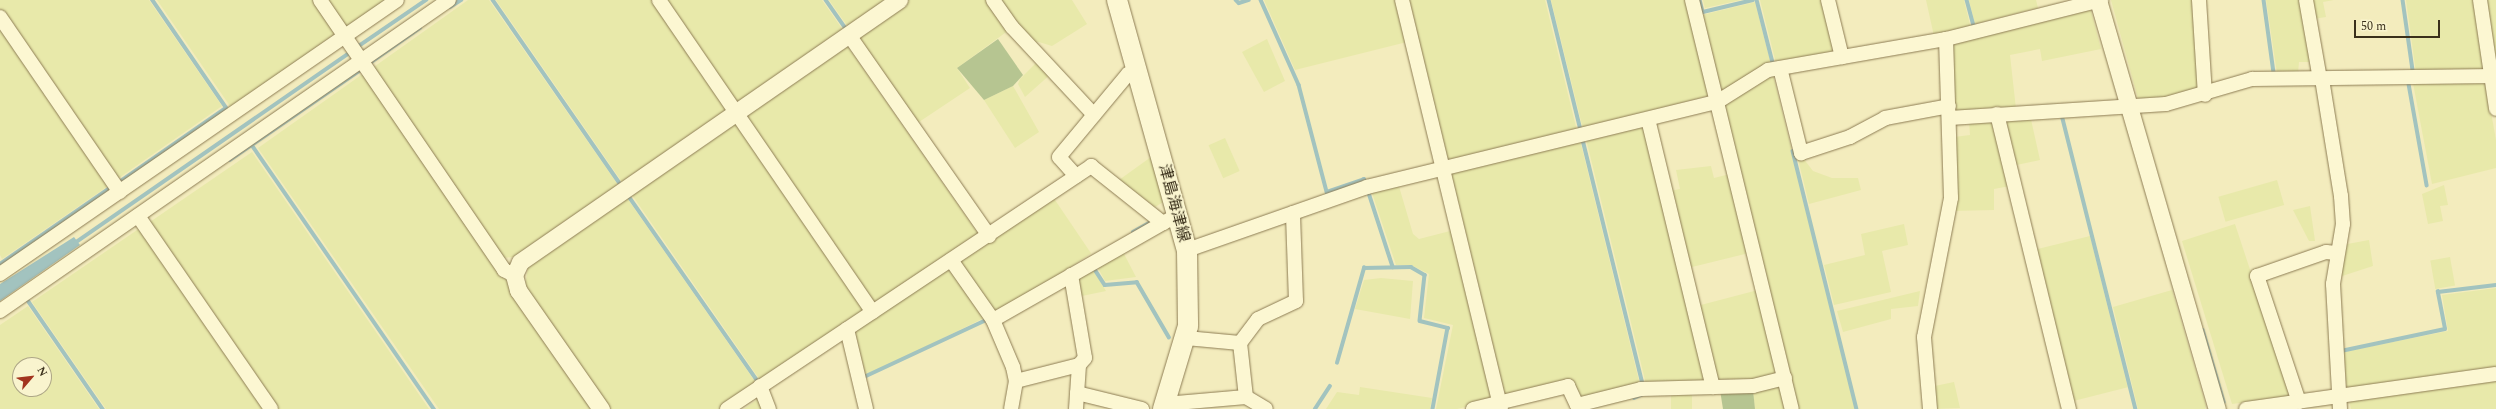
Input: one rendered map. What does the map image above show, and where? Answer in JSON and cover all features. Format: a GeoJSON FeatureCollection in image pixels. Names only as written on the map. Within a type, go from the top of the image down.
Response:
{"type":"FeatureCollection","features":[{"type":"Feature","properties":{"kind":"main road","name":"津島海津線"},"geometry":{"type":"LineString","coordinates":[[1117,0],[1137,71],[1170,219],[1187,250],[1190,291],[1186,338],[1164,406]]}},
{"type":"Feature","properties":{"kind":"street"},"geometry":{"type":"LineString","coordinates":[[320,0],[504,270],[514,275]]}},
{"type":"Feature","properties":{"kind":"street"},"geometry":{"type":"LineString","coordinates":[[0,274],[347,38],[397,0]]}},
{"type":"Feature","properties":{"kind":"street"},"geometry":{"type":"LineString","coordinates":[[0,311],[361,59],[449,0]]}},
{"type":"Feature","properties":{"kind":"street"},"geometry":{"type":"LineString","coordinates":[[659,0],[873,312]]}},
{"type":"Feature","properties":{"kind":"street"},"geometry":{"type":"LineString","coordinates":[[601,409],[518,290],[514,275],[520,262],[900,0]]}},
{"type":"Feature","properties":{"kind":"street"},"geometry":{"type":"LineString","coordinates":[[993,0],[1012,27],[1094,115]]}},
{"type":"Feature","properties":{"kind":"street"},"geometry":{"type":"LineString","coordinates":[[1402,0],[1500,406]]}},
{"type":"Feature","properties":{"kind":"street"},"geometry":{"type":"LineString","coordinates":[[1692,0],[1792,409]]}},
{"type":"Feature","properties":{"kind":"street"},"geometry":{"type":"LineString","coordinates":[[1828,0],[1842,57]]}},
{"type":"Feature","properties":{"kind":"street"},"geometry":{"type":"LineString","coordinates":[[1187,250],[1367,187],[1717,102],[1768,70],[1946,39],[2099,0],[2128,108],[2218,409]]}},
{"type":"Feature","properties":{"kind":"street"},"geometry":{"type":"LineString","coordinates":[[2199,0],[2205,95]]}},
{"type":"Feature","properties":{"kind":"street"},"geometry":{"type":"LineString","coordinates":[[2306,0],[2342,196],[2343,224],[2336,253],[2333,284],[2340,403]]}},
{"type":"Feature","properties":{"kind":"street"},"geometry":{"type":"LineString","coordinates":[[2480,0],[2494,76],[2496,109]]}},
{"type":"Feature","properties":{"kind":"street"},"geometry":{"type":"LineString","coordinates":[[0,17],[120,192]]}},
{"type":"Feature","properties":{"kind":"street"},"geometry":{"type":"LineString","coordinates":[[849,35],[989,236]]}},
{"type":"Feature","properties":{"kind":"street"},"geometry":{"type":"LineString","coordinates":[[1930,409],[1924,337],[1950,198],[1946,39]]}},
{"type":"Feature","properties":{"kind":"street"},"geometry":{"type":"LineString","coordinates":[[1780,68],[1801,153],[1850,137],[1885,118],[1949,112],[1997,114],[2128,108],[2205,95],[2252,79],[2494,76]]}},
{"type":"Feature","properties":{"kind":"street"},"geometry":{"type":"LineString","coordinates":[[1076,176],[1059,157],[1128,74],[1137,71]]}},
{"type":"Feature","properties":{"kind":"street"},"geometry":{"type":"LineString","coordinates":[[1997,114],[2068,409]]}},
{"type":"Feature","properties":{"kind":"street"},"geometry":{"type":"LineString","coordinates":[[1648,119],[1713,387]]}},
{"type":"Feature","properties":{"kind":"street"},"geometry":{"type":"LineString","coordinates":[[726,409],[989,236],[1091,166],[1097,168],[1170,219],[993,320]]}},
{"type":"Feature","properties":{"kind":"street"},"geometry":{"type":"LineString","coordinates":[[1246,397],[1240,343],[1258,319],[1296,301],[1293,212]]}},
{"type":"Feature","properties":{"kind":"street"},"geometry":{"type":"LineString","coordinates":[[138,216],[271,409]]}},
{"type":"Feature","properties":{"kind":"street"},"geometry":{"type":"LineString","coordinates":[[2299,402],[2257,276],[2326,252],[2336,253]]}},
{"type":"Feature","properties":{"kind":"street"},"geometry":{"type":"LineString","coordinates":[[951,260],[993,320],[1006,345],[1016,381],[1011,409]]}},
{"type":"Feature","properties":{"kind":"street"},"geometry":{"type":"LineString","coordinates":[[1071,275],[1085,358],[1079,366],[1076,409]]}},
{"type":"Feature","properties":{"kind":"street"},"geometry":{"type":"LineString","coordinates":[[847,329],[866,409]]}},
{"type":"Feature","properties":{"kind":"street"},"geometry":{"type":"LineString","coordinates":[[1186,338],[1240,343]]}},
{"type":"Feature","properties":{"kind":"street"},"geometry":{"type":"LineString","coordinates":[[1016,381],[1079,366]]}},
{"type":"Feature","properties":{"kind":"street"},"geometry":{"type":"LineString","coordinates":[[2246,409],[2299,402],[2340,403],[2496,374]]}},
{"type":"Feature","properties":{"kind":"street"},"geometry":{"type":"LineString","coordinates":[[1473,409],[1500,406],[1568,386],[1577,405],[1641,389],[1753,386],[1785,378]]}},
{"type":"Feature","properties":{"kind":"street"},"geometry":{"type":"LineString","coordinates":[[760,386],[769,409]]}},
{"type":"Feature","properties":{"kind":"street"},"geometry":{"type":"LineString","coordinates":[[1077,393],[1142,409]]}},
{"type":"Feature","properties":{"kind":"street"},"geometry":{"type":"LineString","coordinates":[[1164,406],[1246,397],[1266,409]]}},
{"type":"Feature","properties":{"kind":"green space"},"geometry":{"type":"Polygon","coordinates":[[[0,0],[149,0],[222,106],[116,180],[0,11],[0,0]]]}},
{"type":"Feature","properties":{"kind":"green space"},"geometry":{"type":"Polygon","coordinates":[[[157,0],[314,0],[336,32],[335,38],[232,109],[157,0]]]}},
{"type":"Feature","properties":{"kind":"green space"},"geometry":{"type":"Polygon","coordinates":[[[324,0],[389,0],[348,28],[324,0]]]}},
{"type":"Feature","properties":{"kind":"green space"},"geometry":{"type":"Polygon","coordinates":[[[468,0],[489,0],[618,185],[514,257],[503,258],[371,69],[468,0]]]}},
{"type":"Feature","properties":{"kind":"green space"},"geometry":{"type":"Polygon","coordinates":[[[496,0],[654,0],[726,105],[726,112],[622,182],[496,0]]]}},
{"type":"Feature","properties":{"kind":"green space"},"geometry":{"type":"Polygon","coordinates":[[[662,0],[822,0],[843,30],[738,104],[662,0]]]}},
{"type":"Feature","properties":{"kind":"green space"},"geometry":{"type":"Polygon","coordinates":[[[829,0],[888,0],[848,27],[829,0]]]}},
{"type":"Feature","properties":{"kind":"green space"},"geometry":{"type":"Polygon","coordinates":[[[908,0],[989,0],[1009,30],[957,68],[970,88],[916,124],[856,36],[908,0]]]}},
{"type":"Feature","properties":{"kind":"green space"},"geometry":{"type":"Polygon","coordinates":[[[997,0],[1072,0],[1087,24],[1052,46],[1039,42],[1032,43],[997,0]]]}},
{"type":"Feature","properties":{"kind":"green space"},"geometry":{"type":"Polygon","coordinates":[[[1264,0],[1396,0],[1407,42],[1295,70],[1264,0]]]}},
{"type":"Feature","properties":{"kind":"green space"},"geometry":{"type":"Polygon","coordinates":[[[1405,0],[1545,0],[1577,131],[1448,162],[1405,0]]]}},
{"type":"Feature","properties":{"kind":"green space"},"geometry":{"type":"Polygon","coordinates":[[[1551,0],[1687,0],[1711,95],[1583,129],[1551,0]]]}},
{"type":"Feature","properties":{"kind":"green space"},"geometry":{"type":"Polygon","coordinates":[[[1703,0],[1741,0],[1705,8],[1703,0]]]}},
{"type":"Feature","properties":{"kind":"green space"},"geometry":{"type":"Polygon","coordinates":[[[1760,0],[1825,0],[1836,47],[1833,54],[1776,63],[1760,0]]]}},
{"type":"Feature","properties":{"kind":"green space"},"geometry":{"type":"Polygon","coordinates":[[[1926,0],[1964,0],[1971,29],[1934,36],[1926,0]]]}},
{"type":"Feature","properties":{"kind":"green space"},"geometry":{"type":"Polygon","coordinates":[[[1969,0],[2036,0],[2038,8],[1975,24],[1969,0]]]}},
{"type":"Feature","properties":{"kind":"green space"},"geometry":{"type":"Polygon","coordinates":[[[2111,0],[2195,0],[2198,90],[2139,102],[2111,0]]]}},
{"type":"Feature","properties":{"kind":"green space"},"geometry":{"type":"Polygon","coordinates":[[[2266,0],[2303,0],[2314,62],[2299,62],[2298,73],[2277,73],[2266,0]]]}},
{"type":"Feature","properties":{"kind":"green space"},"geometry":{"type":"Polygon","coordinates":[[[2310,0],[2334,0],[2323,2],[2326,17],[2313,19],[2310,0]]]}},
{"type":"Feature","properties":{"kind":"green space"},"geometry":{"type":"Polygon","coordinates":[[[2406,0],[2476,0],[2485,66],[2482,70],[2416,73],[2406,0]]]}},
{"type":"Feature","properties":{"kind":"green space"},"geometry":{"type":"Polygon","coordinates":[[[2484,0],[2496,0],[2496,70],[2484,0]]]}},
{"type":"Feature","properties":{"kind":"green space"},"geometry":{"type":"Polygon","coordinates":[[[1755,2],[1771,64],[1725,91],[1721,90],[1702,15],[1755,2]]]}},
{"type":"Feature","properties":{"kind":"green space"},"geometry":{"type":"Polygon","coordinates":[[[2087,9],[2091,11],[2101,49],[2042,61],[2040,49],[2010,55],[2016,109],[1959,112],[1954,107],[1950,43],[2087,9]]]}},
{"type":"Feature","properties":{"kind":"green space"},"geometry":{"type":"Polygon","coordinates":[[[0,22],[111,184],[2,259],[0,255],[0,22]]]}},
{"type":"Feature","properties":{"kind":"green space"},"geometry":{"type":"Polygon","coordinates":[[[998,39],[1023,75],[1013,86],[984,100],[957,68],[998,39]]]}},
{"type":"Feature","properties":{"kind":"green space"},"geometry":{"type":"Polygon","coordinates":[[[1267,39],[1285,81],[1264,92],[1242,52],[1267,39]]]}},
{"type":"Feature","properties":{"kind":"green space"},"geometry":{"type":"Polygon","coordinates":[[[846,44],[979,235],[875,304],[745,119],[746,112],[846,44]]]}},
{"type":"Feature","properties":{"kind":"green space"},"geometry":{"type":"Polygon","coordinates":[[[1039,60],[1052,73],[1025,97],[1018,84],[1020,79],[1039,60]]]}},
{"type":"Feature","properties":{"kind":"green space"},"geometry":{"type":"Polygon","coordinates":[[[364,73],[595,409],[439,409],[258,148],[364,73]]]}},
{"type":"Feature","properties":{"kind":"green space"},"geometry":{"type":"Polygon","coordinates":[[[1773,75],[1856,409],[1798,409],[1718,89],[1773,75]]]}},
{"type":"Feature","properties":{"kind":"green space"},"geometry":{"type":"Polygon","coordinates":[[[2485,79],[2496,140],[2496,168],[2432,184],[2413,83],[2485,79]]]}},
{"type":"Feature","properties":{"kind":"green space"},"geometry":{"type":"Polygon","coordinates":[[[1013,86],[1039,132],[1015,148],[984,100],[1013,86]]]}},
{"type":"Feature","properties":{"kind":"green space"},"geometry":{"type":"Polygon","coordinates":[[[2030,115],[2040,160],[2012,166],[2005,117],[2030,115]]]}},
{"type":"Feature","properties":{"kind":"green space"},"geometry":{"type":"Polygon","coordinates":[[[1993,118],[2010,186],[1994,189],[1994,210],[1951,211],[1954,137],[1970,135],[1969,121],[1993,118]]]}},
{"type":"Feature","properties":{"kind":"green space"},"geometry":{"type":"Polygon","coordinates":[[[733,121],[740,124],[865,311],[760,380],[630,192],[733,121]]]}},
{"type":"Feature","properties":{"kind":"green space"},"geometry":{"type":"Polygon","coordinates":[[[1639,127],[1647,131],[1707,378],[1703,382],[1646,384],[1586,139],[1639,127]]]}},
{"type":"Feature","properties":{"kind":"green space"},"geometry":{"type":"Polygon","coordinates":[[[1225,138],[1240,171],[1223,178],[1209,145],[1225,138]]]}},
{"type":"Feature","properties":{"kind":"green space"},"geometry":{"type":"Polygon","coordinates":[[[1580,140],[1640,385],[1578,399],[1571,382],[1505,397],[1450,170],[1580,140]]]}},
{"type":"Feature","properties":{"kind":"green space"},"geometry":{"type":"Polygon","coordinates":[[[252,152],[429,409],[275,409],[147,224],[252,152]]]}},
{"type":"Feature","properties":{"kind":"green space"},"geometry":{"type":"Polygon","coordinates":[[[1151,157],[1165,201],[1155,207],[1119,180],[1151,157]]]}},
{"type":"Feature","properties":{"kind":"green space"},"geometry":{"type":"Polygon","coordinates":[[[1803,158],[1813,171],[1832,178],[1858,178],[1861,190],[1809,204],[1798,159],[1803,158]]]}},
{"type":"Feature","properties":{"kind":"green space"},"geometry":{"type":"Polygon","coordinates":[[[1711,166],[1714,178],[1730,174],[1749,253],[1688,268],[1670,191],[1680,189],[1676,170],[1711,166]]]}},
{"type":"Feature","properties":{"kind":"green space"},"geometry":{"type":"Polygon","coordinates":[[[2277,180],[2284,205],[2226,222],[2218,197],[2277,180]]]}},
{"type":"Feature","properties":{"kind":"green space"},"geometry":{"type":"Polygon","coordinates":[[[1398,183],[1413,234],[1419,239],[1454,230],[1494,393],[1491,401],[1457,409],[1436,409],[1453,325],[1424,318],[1429,274],[1411,265],[1396,265],[1371,190],[1398,183]]]}},
{"type":"Feature","properties":{"kind":"green space"},"geometry":{"type":"Polygon","coordinates":[[[2444,185],[2448,205],[2440,206],[2443,221],[2428,224],[2422,194],[2444,185]]]}},
{"type":"Feature","properties":{"kind":"green space"},"geometry":{"type":"Polygon","coordinates":[[[625,195],[756,383],[719,409],[610,409],[525,287],[529,261],[625,195]]]}},
{"type":"Feature","properties":{"kind":"green space"},"geometry":{"type":"Polygon","coordinates":[[[1053,197],[1091,253],[997,317],[959,260],[1053,197]]]}},
{"type":"Feature","properties":{"kind":"green space"},"geometry":{"type":"Polygon","coordinates":[[[2310,206],[2315,241],[2309,241],[2293,210],[2310,206]]]}},
{"type":"Feature","properties":{"kind":"green space"},"geometry":{"type":"Polygon","coordinates":[[[1904,224],[1908,245],[1882,251],[1891,292],[1834,305],[1824,265],[1865,255],[1861,234],[1904,224]]]}},
{"type":"Feature","properties":{"kind":"green space"},"geometry":{"type":"Polygon","coordinates":[[[2235,224],[2291,394],[2289,397],[2232,404],[2182,241],[2235,224]]]}},
{"type":"Feature","properties":{"kind":"green space"},"geometry":{"type":"Polygon","coordinates":[[[140,228],[264,409],[106,409],[32,302],[140,228]]]}},
{"type":"Feature","properties":{"kind":"green space"},"geometry":{"type":"Polygon","coordinates":[[[2090,236],[2128,387],[2070,402],[2033,250],[2090,236]]]}},
{"type":"Feature","properties":{"kind":"green space"},"geometry":{"type":"Polygon","coordinates":[[[2369,240],[2373,266],[2336,278],[2342,245],[2369,240]]]}},
{"type":"Feature","properties":{"kind":"green space"},"geometry":{"type":"Polygon","coordinates":[[[1123,252],[1136,277],[1105,281],[1097,266],[1123,252]]]}},
{"type":"Feature","properties":{"kind":"green space"},"geometry":{"type":"Polygon","coordinates":[[[2450,257],[2455,286],[2435,289],[2430,260],[2450,257]]]}},
{"type":"Feature","properties":{"kind":"green space"},"geometry":{"type":"Polygon","coordinates":[[[948,267],[986,317],[866,376],[853,329],[948,267]]]}},
{"type":"Feature","properties":{"kind":"green space"},"geometry":{"type":"Polygon","coordinates":[[[1092,268],[1106,291],[1077,297],[1076,276],[1092,268]]]}},
{"type":"Feature","properties":{"kind":"green space"},"geometry":{"type":"Polygon","coordinates":[[[1381,278],[1413,281],[1410,319],[1355,309],[1364,280],[1381,278]]]}},
{"type":"Feature","properties":{"kind":"green space"},"geometry":{"type":"Polygon","coordinates":[[[2496,288],[2496,370],[2347,391],[2343,352],[2448,331],[2442,295],[2496,288]]]}},
{"type":"Feature","properties":{"kind":"green space"},"geometry":{"type":"Polygon","coordinates":[[[1758,290],[1779,371],[1776,378],[1719,382],[1697,306],[1758,290]]]}},
{"type":"Feature","properties":{"kind":"green space"},"geometry":{"type":"Polygon","coordinates":[[[2172,290],[2206,406],[2205,409],[2138,409],[2113,307],[2172,290]]]}},
{"type":"Feature","properties":{"kind":"green space"},"geometry":{"type":"Polygon","coordinates":[[[1920,291],[1918,306],[1891,309],[1891,319],[1843,332],[1837,311],[1920,291]]]}},
{"type":"Feature","properties":{"kind":"green space"},"geometry":{"type":"Polygon","coordinates":[[[28,306],[99,409],[0,409],[0,325],[28,306]]]}},
{"type":"Feature","properties":{"kind":"green space"},"geometry":{"type":"Polygon","coordinates":[[[2496,378],[2496,409],[2351,409],[2349,400],[2496,378]]]}},
{"type":"Feature","properties":{"kind":"green space"},"geometry":{"type":"Polygon","coordinates":[[[1954,382],[1960,408],[1934,409],[1930,387],[1954,382]]]}},
{"type":"Feature","properties":{"kind":"green space"},"geometry":{"type":"Polygon","coordinates":[[[1777,384],[1783,387],[1787,409],[1755,409],[1753,390],[1777,384]]]}},
{"type":"Feature","properties":{"kind":"green space"},"geometry":{"type":"Polygon","coordinates":[[[1360,387],[1432,398],[1430,409],[1326,409],[1337,392],[1359,395],[1360,387]]]}},
{"type":"Feature","properties":{"kind":"green space"},"geometry":{"type":"Polygon","coordinates":[[[1720,390],[1753,390],[1755,409],[1723,409],[1720,390]]]}},
{"type":"Feature","properties":{"kind":"green space"},"geometry":{"type":"Polygon","coordinates":[[[1671,391],[1692,391],[1692,409],[1671,409],[1671,391]]]}},
{"type":"Feature","properties":{"kind":"green space"},"geometry":{"type":"Polygon","coordinates":[[[761,397],[765,409],[744,409],[761,397]]]}},
{"type":"Feature","properties":{"kind":"water"},"geometry":{"type":"Polygon","coordinates":[[[74,237],[80,245],[0,301],[0,284],[74,237]]]}},
{"type":"Feature","properties":{"kind":"waterway"},"geometry":{"type":"LineString","coordinates":[[118,183],[226,108],[152,0]]}},
{"type":"Feature","properties":{"kind":"waterway"},"geometry":{"type":"LineString","coordinates":[[356,48],[426,0]]}},
{"type":"Feature","properties":{"kind":"waterway"},"geometry":{"type":"LineString","coordinates":[[450,7],[461,0]]}},
{"type":"Feature","properties":{"kind":"waterway"},"geometry":{"type":"LineString","coordinates":[[493,0],[619,182]]}},
{"type":"Feature","properties":{"kind":"waterway"},"geometry":{"type":"LineString","coordinates":[[826,0],[845,27]]}},
{"type":"Feature","properties":{"kind":"waterway"},"geometry":{"type":"LineString","coordinates":[[1236,0],[1239,3],[1249,0]]}},
{"type":"Feature","properties":{"kind":"waterway"},"geometry":{"type":"LineString","coordinates":[[1261,0],[1299,85],[1327,192],[1364,179],[1365,182]]}},
{"type":"Feature","properties":{"kind":"waterway"},"geometry":{"type":"LineString","coordinates":[[1549,0],[1581,130]]}},
{"type":"Feature","properties":{"kind":"waterway"},"geometry":{"type":"LineString","coordinates":[[1700,0],[1703,12],[1753,0]]}},
{"type":"Feature","properties":{"kind":"waterway"},"geometry":{"type":"LineString","coordinates":[[1757,0],[1773,63]]}},
{"type":"Feature","properties":{"kind":"waterway"},"geometry":{"type":"LineString","coordinates":[[1967,0],[1974,27],[1976,26]]}},
{"type":"Feature","properties":{"kind":"waterway"},"geometry":{"type":"LineString","coordinates":[[2264,0],[2274,73]]}},
{"type":"Feature","properties":{"kind":"waterway"},"geometry":{"type":"LineString","coordinates":[[2403,0],[2413,70]]}},
{"type":"Feature","properties":{"kind":"waterway"},"geometry":{"type":"LineString","coordinates":[[370,63],[420,28]]}},
{"type":"Feature","properties":{"kind":"waterway"},"geometry":{"type":"LineString","coordinates":[[75,243],[351,52]]}},
{"type":"Feature","properties":{"kind":"waterway"},"geometry":{"type":"LineString","coordinates":[[230,160],[359,71]]}},
{"type":"Feature","properties":{"kind":"waterway"},"geometry":{"type":"LineString","coordinates":[[2409,84],[2427,185]]}},
{"type":"Feature","properties":{"kind":"waterway"},"geometry":{"type":"LineString","coordinates":[[2062,115],[2136,409]]}},
{"type":"Feature","properties":{"kind":"waterway"},"geometry":{"type":"LineString","coordinates":[[1583,140],[1643,384]]}},
{"type":"Feature","properties":{"kind":"waterway"},"geometry":{"type":"LineString","coordinates":[[252,145],[434,409]]}},
{"type":"Feature","properties":{"kind":"waterway"},"geometry":{"type":"LineString","coordinates":[[1793,151],[1857,409]]}},
{"type":"Feature","properties":{"kind":"waterway"},"geometry":{"type":"LineString","coordinates":[[0,264],[111,187]]}},
{"type":"Feature","properties":{"kind":"waterway"},"geometry":{"type":"LineString","coordinates":[[1369,193],[1393,267]]}},
{"type":"Feature","properties":{"kind":"waterway"},"geometry":{"type":"LineString","coordinates":[[628,195],[757,380]]}},
{"type":"Feature","properties":{"kind":"waterway"},"geometry":{"type":"LineString","coordinates":[[1133,232],[1151,222]]}},
{"type":"Feature","properties":{"kind":"waterway"},"geometry":{"type":"LineString","coordinates":[[1337,363],[1364,268],[1411,267],[1425,275],[1420,321],[1448,328],[1433,409]]}},
{"type":"Feature","properties":{"kind":"waterway"},"geometry":{"type":"LineString","coordinates":[[1094,268],[1105,285],[1137,282],[1169,337]]}},
{"type":"Feature","properties":{"kind":"waterway"},"geometry":{"type":"LineString","coordinates":[[2341,351],[2445,329],[2438,292],[2496,285]]}},
{"type":"Feature","properties":{"kind":"waterway"},"geometry":{"type":"LineString","coordinates":[[27,299],[103,409]]}},
{"type":"Feature","properties":{"kind":"waterway"},"geometry":{"type":"LineString","coordinates":[[864,377],[986,320]]}},
{"type":"Feature","properties":{"kind":"waterway"},"geometry":{"type":"LineString","coordinates":[[2203,330],[2224,402]]}},
{"type":"Feature","properties":{"kind":"waterway"},"geometry":{"type":"LineString","coordinates":[[1315,409],[1330,386]]}},
{"type":"Feature","properties":{"kind":"waterway"},"geometry":{"type":"LineString","coordinates":[[1634,398],[1645,393]]}}]}
